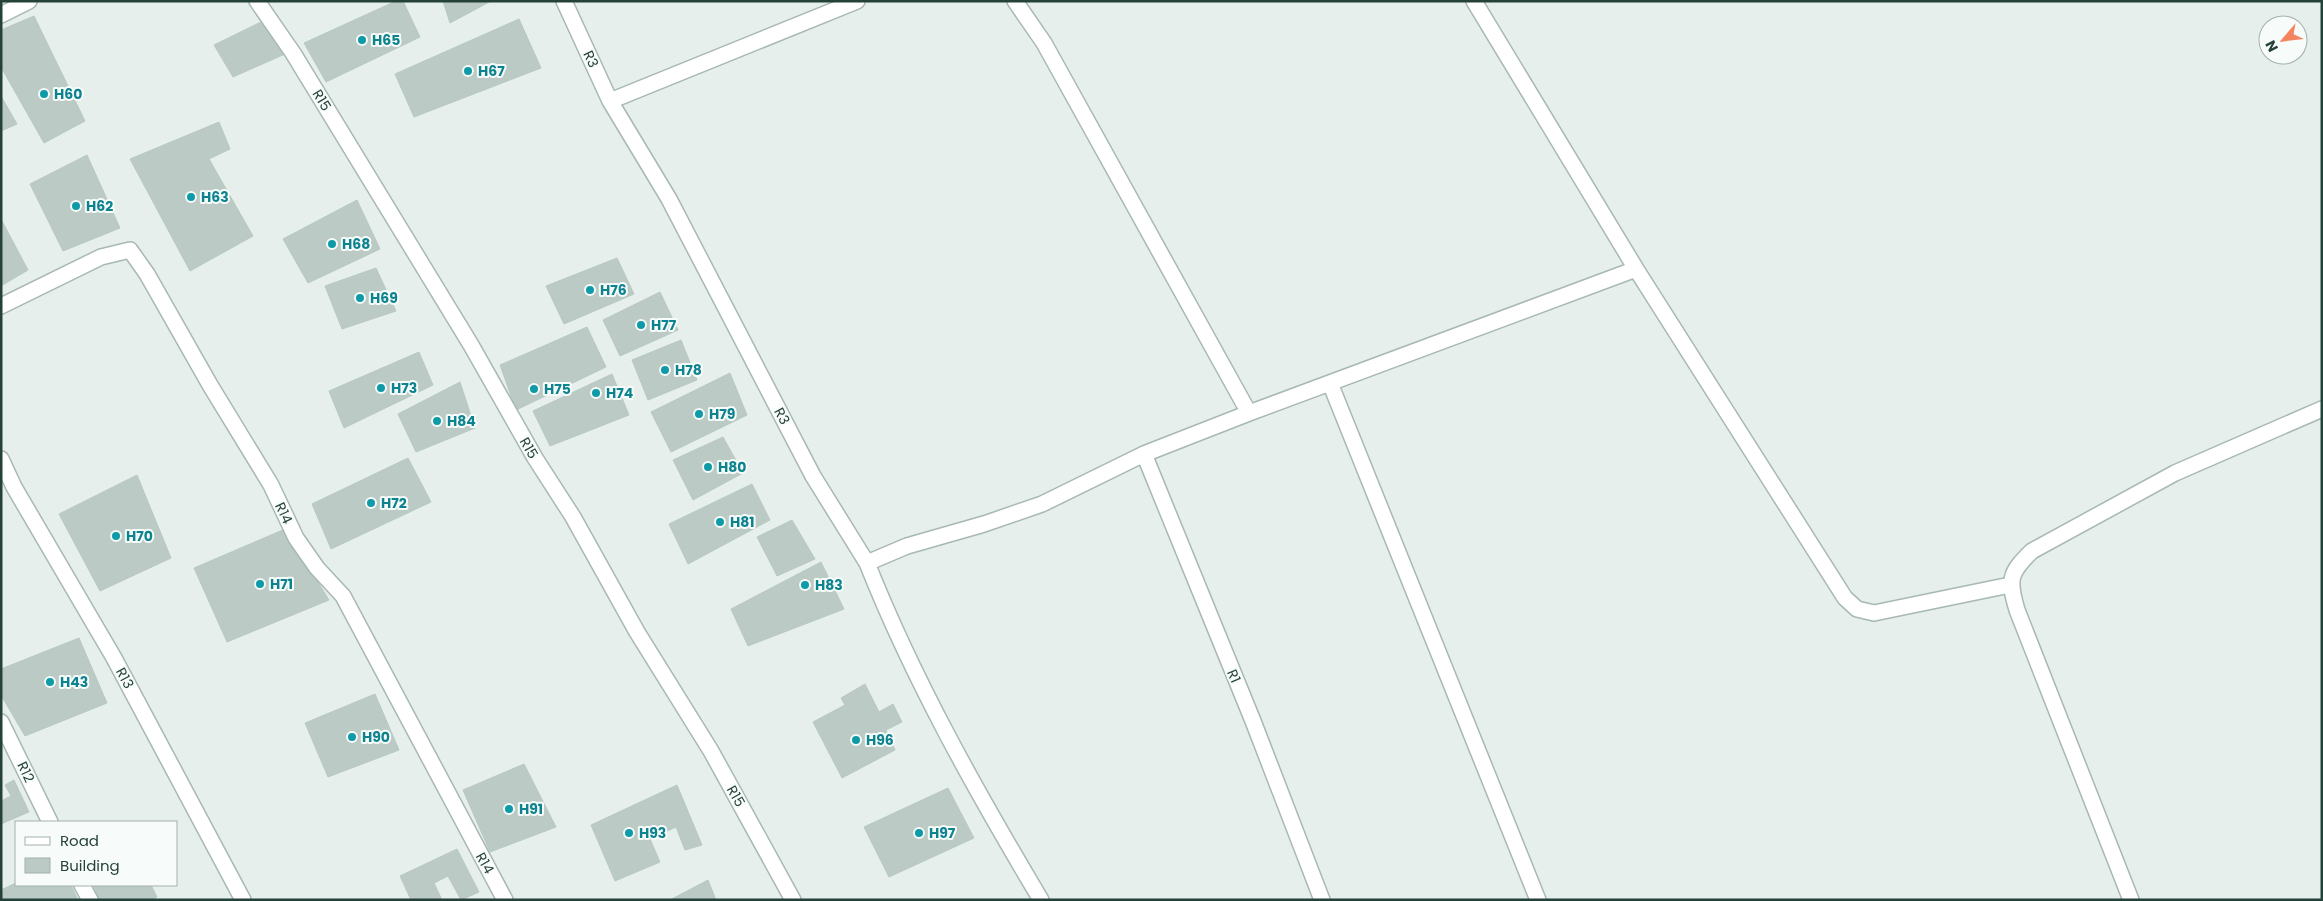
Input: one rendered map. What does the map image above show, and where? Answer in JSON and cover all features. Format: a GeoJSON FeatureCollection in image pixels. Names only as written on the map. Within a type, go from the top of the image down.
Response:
{"type":"FeatureCollection","features":[{"type":"Feature","properties":{"kind":"street"},"geometry":{"type":"LineString","coordinates":[[1,14],[29,1]]}},
{"type":"Feature","properties":{"kind":"street","name":"R15"},"geometry":{"type":"LineString","coordinates":[[257,1],[293,53],[471,344],[535,458],[573,517],[637,632],[711,751],[793,900]]}},
{"type":"Feature","properties":{"kind":"street","name":"R3"},"geometry":{"type":"LineString","coordinates":[[564,1],[610,101],[670,200],[814,476],[867,563]]}},
{"type":"Feature","properties":{"kind":"street"},"geometry":{"type":"LineString","coordinates":[[610,101],[857,1]]}},
{"type":"Feature","properties":{"kind":"street"},"geometry":{"type":"LineString","coordinates":[[1015,1],[1044,43],[1249,413]]}},
{"type":"Feature","properties":{"kind":"street"},"geometry":{"type":"LineString","coordinates":[[1474,1],[1636,269],[1845,598],[1857,609],[1874,613],[2010,586]]}},
{"type":"Feature","properties":{"kind":"street","name":"R14"},"geometry":{"type":"LineString","coordinates":[[1,306],[101,257],[130,250],[147,274],[210,385],[271,485],[296,538],[317,568],[344,596],[445,790],[505,900]]}},
{"type":"Feature","properties":{"kind":"street"},"geometry":{"type":"LineString","coordinates":[[1041,900],[957,756],[892,625],[867,563],[907,546],[984,524],[1042,504],[1144,454],[1636,269]]}},
{"type":"Feature","properties":{"kind":"street"},"geometry":{"type":"LineString","coordinates":[[1330,383],[1538,900]]}},
{"type":"Feature","properties":{"kind":"street"},"geometry":{"type":"LineString","coordinates":[[2131,900],[2017,610],[2010,586],[2015,567],[2032,551],[2175,473],[2322,409]]}},
{"type":"Feature","properties":{"kind":"street","name":"R1"},"geometry":{"type":"LineString","coordinates":[[1144,454],[1253,721],[1322,900]]}},
{"type":"Feature","properties":{"kind":"street","name":"R13"},"geometry":{"type":"LineString","coordinates":[[1,459],[14,487],[114,658],[243,900]]}},
{"type":"Feature","properties":{"kind":"street","name":"R12"},"geometry":{"type":"LineString","coordinates":[[1,722],[50,821]]}},
{"type":"Feature","properties":{"kind":"street"},"geometry":{"type":"LineString","coordinates":[[83,886],[90,900]]}},
{"type":"Feature","properties":{"kind":"building","name":"H65"},"geometry":{"type":"Polygon","coordinates":[[[396,1],[403,1],[420,37],[326,82],[304,43],[396,1]]]}},
{"type":"Feature","properties":{"kind":"building"},"geometry":{"type":"Polygon","coordinates":[[[443,1],[491,1],[450,23],[443,1]]]}},
{"type":"Feature","properties":{"kind":"building","name":"H60"},"geometry":{"type":"Polygon","coordinates":[[[34,16],[85,121],[44,143],[1,67],[1,30],[34,16]]]}},
{"type":"Feature","properties":{"kind":"building","name":"H67"},"geometry":{"type":"Polygon","coordinates":[[[519,19],[541,68],[414,117],[395,74],[519,19]]]}},
{"type":"Feature","properties":{"kind":"building"},"geometry":{"type":"Polygon","coordinates":[[[265,20],[285,54],[233,77],[214,45],[265,20]]]}},
{"type":"Feature","properties":{"kind":"building"},"geometry":{"type":"Polygon","coordinates":[[[1,96],[17,124],[1,131],[1,96]]]}},
{"type":"Feature","properties":{"kind":"building","name":"H63"},"geometry":{"type":"Polygon","coordinates":[[[219,122],[230,149],[209,159],[253,236],[190,271],[130,159],[219,122]]]}},
{"type":"Feature","properties":{"kind":"building","name":"H62"},"geometry":{"type":"Polygon","coordinates":[[[87,155],[120,228],[63,251],[30,184],[87,155]]]}},
{"type":"Feature","properties":{"kind":"building","name":"H68"},"geometry":{"type":"Polygon","coordinates":[[[357,200],[380,249],[308,283],[283,239],[357,200]]]}},
{"type":"Feature","properties":{"kind":"building"},"geometry":{"type":"Polygon","coordinates":[[[1,219],[28,270],[1,286],[1,219]]]}},
{"type":"Feature","properties":{"kind":"building","name":"H76"},"geometry":{"type":"Polygon","coordinates":[[[617,258],[634,294],[564,324],[546,286],[617,258]]]}},
{"type":"Feature","properties":{"kind":"building","name":"H69"},"geometry":{"type":"Polygon","coordinates":[[[376,268],[396,311],[342,329],[325,286],[376,268]]]}},
{"type":"Feature","properties":{"kind":"building","name":"H77"},"geometry":{"type":"Polygon","coordinates":[[[660,292],[678,330],[620,356],[603,320],[660,292]]]}},
{"type":"Feature","properties":{"kind":"building","name":"H75"},"geometry":{"type":"Polygon","coordinates":[[[587,327],[606,367],[516,410],[500,365],[587,327]]]}},
{"type":"Feature","properties":{"kind":"building","name":"H78"},"geometry":{"type":"Polygon","coordinates":[[[681,340],[697,380],[648,400],[632,360],[681,340]]]}},
{"type":"Feature","properties":{"kind":"building","name":"H73"},"geometry":{"type":"Polygon","coordinates":[[[419,352],[433,385],[344,428],[329,391],[419,352]]]}},
{"type":"Feature","properties":{"kind":"building","name":"H79"},"geometry":{"type":"Polygon","coordinates":[[[730,373],[747,415],[671,452],[651,412],[730,373]]]}},
{"type":"Feature","properties":{"kind":"building","name":"H74"},"geometry":{"type":"Polygon","coordinates":[[[612,374],[629,415],[550,446],[533,411],[612,374]]]}},
{"type":"Feature","properties":{"kind":"building","name":"H84"},"geometry":{"type":"Polygon","coordinates":[[[460,382],[475,428],[416,452],[398,414],[460,382]]]}},
{"type":"Feature","properties":{"kind":"building","name":"H80"},"geometry":{"type":"Polygon","coordinates":[[[723,437],[743,473],[693,500],[673,460],[723,437]]]}},
{"type":"Feature","properties":{"kind":"building","name":"H72"},"geometry":{"type":"Polygon","coordinates":[[[408,458],[431,502],[331,549],[312,504],[408,458]]]}},
{"type":"Feature","properties":{"kind":"building","name":"H70"},"geometry":{"type":"Polygon","coordinates":[[[137,475],[171,558],[100,591],[59,514],[137,475]]]}},
{"type":"Feature","properties":{"kind":"building","name":"H81"},"geometry":{"type":"Polygon","coordinates":[[[752,484],[770,520],[688,564],[669,524],[752,484]]]}},
{"type":"Feature","properties":{"kind":"building"},"geometry":{"type":"Polygon","coordinates":[[[792,520],[815,559],[777,576],[757,537],[792,520]]]}},
{"type":"Feature","properties":{"kind":"building","name":"H71"},"geometry":{"type":"Polygon","coordinates":[[[285,529],[329,600],[227,642],[194,568],[285,529]]]}},
{"type":"Feature","properties":{"kind":"building","name":"H83"},"geometry":{"type":"Polygon","coordinates":[[[821,562],[844,609],[748,646],[731,609],[821,562]]]}},
{"type":"Feature","properties":{"kind":"building","name":"H43"},"geometry":{"type":"Polygon","coordinates":[[[79,638],[107,703],[25,736],[1,695],[1,669],[79,638]]]}},
{"type":"Feature","properties":{"kind":"building","name":"H96"},"geometry":{"type":"Polygon","coordinates":[[[865,684],[879,712],[893,704],[902,722],[886,730],[895,750],[842,778],[813,722],[845,705],[841,698],[865,684]]]}},
{"type":"Feature","properties":{"kind":"building","name":"H90"},"geometry":{"type":"Polygon","coordinates":[[[375,694],[399,750],[328,777],[305,723],[375,694]]]}},
{"type":"Feature","properties":{"kind":"building","name":"H91"},"geometry":{"type":"Polygon","coordinates":[[[524,764],[556,827],[490,852],[463,790],[524,764]]]}},
{"type":"Feature","properties":{"kind":"building"},"geometry":{"type":"Polygon","coordinates":[[[14,780],[29,812],[1,824],[1,801],[11,796],[5,785],[14,780]]]}},
{"type":"Feature","properties":{"kind":"building","name":"H93"},"geometry":{"type":"Polygon","coordinates":[[[677,785],[702,845],[685,850],[676,827],[650,839],[660,862],[615,881],[591,825],[677,785]]]}},
{"type":"Feature","properties":{"kind":"building","name":"H97"},"geometry":{"type":"Polygon","coordinates":[[[948,788],[974,838],[889,877],[864,827],[948,788]]]}},
{"type":"Feature","properties":{"kind":"building"},"geometry":{"type":"Polygon","coordinates":[[[457,849],[479,892],[461,900],[448,876],[434,883],[442,900],[411,900],[400,876],[457,849]]]}},
{"type":"Feature","properties":{"kind":"building"},"geometry":{"type":"Polygon","coordinates":[[[708,880],[716,900],[670,900],[708,880]]]}},
{"type":"Feature","properties":{"kind":"building"},"geometry":{"type":"Polygon","coordinates":[[[15,883],[15,886],[71,886],[78,900],[1,900],[1,890],[15,883]]]}},
{"type":"Feature","properties":{"kind":"building"},"geometry":{"type":"Polygon","coordinates":[[[93,886],[152,886],[157,897],[151,900],[100,900],[93,886]]]}},
{"type":"Feature","properties":{"kind":"place","name":"H65"},"geometry":{"type":"Point","coordinates":[362,40]}},
{"type":"Feature","properties":{"kind":"place","name":"H67"},"geometry":{"type":"Point","coordinates":[468,71]}},
{"type":"Feature","properties":{"kind":"place","name":"H60"},"geometry":{"type":"Point","coordinates":[44,94]}},
{"type":"Feature","properties":{"kind":"place","name":"H63"},"geometry":{"type":"Point","coordinates":[191,197]}},
{"type":"Feature","properties":{"kind":"place","name":"H62"},"geometry":{"type":"Point","coordinates":[76,206]}},
{"type":"Feature","properties":{"kind":"place","name":"H68"},"geometry":{"type":"Point","coordinates":[332,244]}},
{"type":"Feature","properties":{"kind":"place","name":"H76"},"geometry":{"type":"Point","coordinates":[590,290]}},
{"type":"Feature","properties":{"kind":"place","name":"H69"},"geometry":{"type":"Point","coordinates":[360,298]}},
{"type":"Feature","properties":{"kind":"place","name":"H77"},"geometry":{"type":"Point","coordinates":[641,325]}},
{"type":"Feature","properties":{"kind":"place","name":"H78"},"geometry":{"type":"Point","coordinates":[665,370]}},
{"type":"Feature","properties":{"kind":"place","name":"H73"},"geometry":{"type":"Point","coordinates":[381,388]}},
{"type":"Feature","properties":{"kind":"place","name":"H75"},"geometry":{"type":"Point","coordinates":[534,389]}},
{"type":"Feature","properties":{"kind":"place","name":"H74"},"geometry":{"type":"Point","coordinates":[596,393]}},
{"type":"Feature","properties":{"kind":"place","name":"H79"},"geometry":{"type":"Point","coordinates":[699,414]}},
{"type":"Feature","properties":{"kind":"place","name":"H84"},"geometry":{"type":"Point","coordinates":[437,421]}},
{"type":"Feature","properties":{"kind":"place","name":"H80"},"geometry":{"type":"Point","coordinates":[708,467]}},
{"type":"Feature","properties":{"kind":"place","name":"H72"},"geometry":{"type":"Point","coordinates":[371,503]}},
{"type":"Feature","properties":{"kind":"place","name":"H81"},"geometry":{"type":"Point","coordinates":[720,522]}},
{"type":"Feature","properties":{"kind":"place","name":"H70"},"geometry":{"type":"Point","coordinates":[116,536]}},
{"type":"Feature","properties":{"kind":"place","name":"H71"},"geometry":{"type":"Point","coordinates":[260,584]}},
{"type":"Feature","properties":{"kind":"place","name":"H83"},"geometry":{"type":"Point","coordinates":[805,585]}},
{"type":"Feature","properties":{"kind":"place","name":"H43"},"geometry":{"type":"Point","coordinates":[50,682]}},
{"type":"Feature","properties":{"kind":"place","name":"H90"},"geometry":{"type":"Point","coordinates":[352,737]}},
{"type":"Feature","properties":{"kind":"place","name":"H96"},"geometry":{"type":"Point","coordinates":[856,740]}},
{"type":"Feature","properties":{"kind":"place","name":"H91"},"geometry":{"type":"Point","coordinates":[509,809]}},
{"type":"Feature","properties":{"kind":"place","name":"H93"},"geometry":{"type":"Point","coordinates":[629,833]}},
{"type":"Feature","properties":{"kind":"place","name":"H97"},"geometry":{"type":"Point","coordinates":[919,833]}}]}
